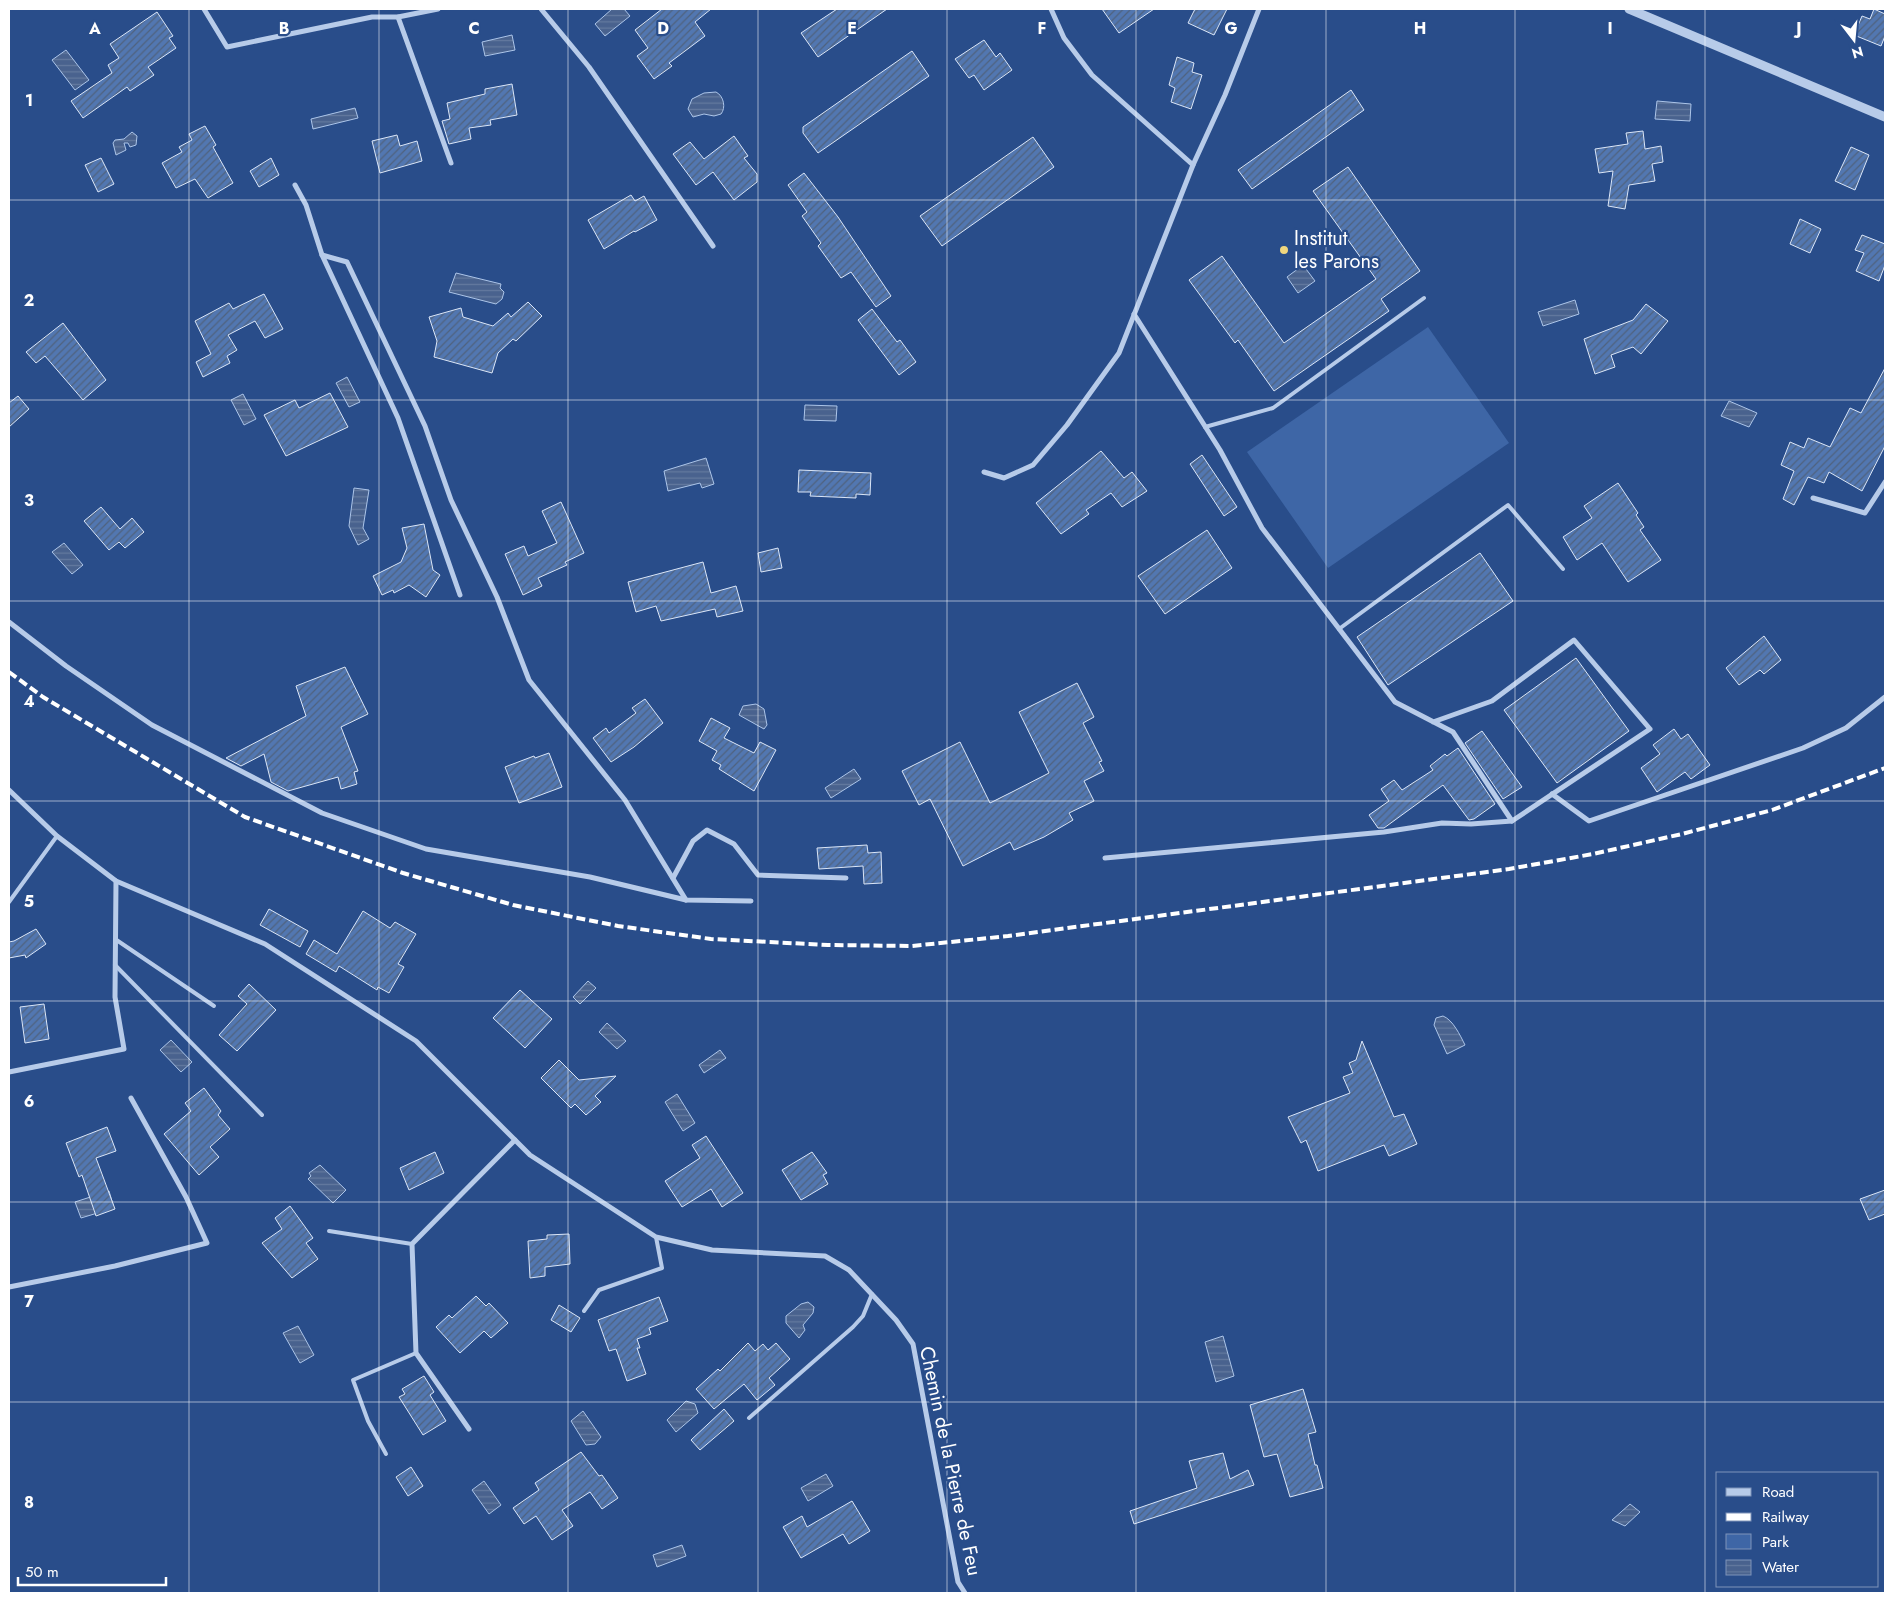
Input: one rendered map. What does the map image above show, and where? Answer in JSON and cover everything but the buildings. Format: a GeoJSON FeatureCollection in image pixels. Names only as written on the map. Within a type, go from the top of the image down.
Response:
{"type":"FeatureCollection","features":[{"type":"Feature","properties":{"kind":"street"},"geometry":{"type":"LineString","coordinates":[[204,9],[227,47],[372,17],[398,17],[438,9]]}},
{"type":"Feature","properties":{"kind":"street"},"geometry":{"type":"LineString","coordinates":[[541,9],[589,67],[713,246]]}},
{"type":"Feature","properties":{"kind":"street"},"geometry":{"type":"LineString","coordinates":[[1051,9],[1064,38],[1092,76],[1193,165]]}},
{"type":"Feature","properties":{"kind":"street"},"geometry":{"type":"LineString","coordinates":[[984,472],[1004,478],[1033,465],[1067,425],[1119,353],[1193,165],[1225,95],[1259,9]]}},
{"type":"Feature","properties":{"kind":"street"},"geometry":{"type":"LineString","coordinates":[[1629,9],[1885,117]]}},
{"type":"Feature","properties":{"kind":"street"},"geometry":{"type":"LineString","coordinates":[[398,17],[451,163]]}},
{"type":"Feature","properties":{"kind":"street"},"geometry":{"type":"LineString","coordinates":[[295,185],[306,205],[322,255],[398,418],[460,595]]}},
{"type":"Feature","properties":{"kind":"street"},"geometry":{"type":"LineString","coordinates":[[322,255],[348,262],[425,426],[451,500],[497,597],[529,680],[625,800],[686,900]]}},
{"type":"Feature","properties":{"kind":"street"},"geometry":{"type":"LineString","coordinates":[[1134,314],[1205,427],[1262,528],[1395,702],[1453,732],[1512,821]]}},
{"type":"Feature","properties":{"kind":"street"},"geometry":{"type":"LineString","coordinates":[[1813,498],[1865,513],[1885,482]]}},
{"type":"Feature","properties":{"kind":"street"},"geometry":{"type":"LineString","coordinates":[[9,622],[66,666],[152,725],[322,813],[426,849],[590,877],[686,900],[751,901]]}},
{"type":"Feature","properties":{"kind":"street"},"geometry":{"type":"LineString","coordinates":[[1105,858],[1384,832],[1442,823],[1471,824],[1512,821],[1650,729],[1574,640],[1492,700],[1433,722]]}},
{"type":"Feature","properties":{"kind":"street"},"geometry":{"type":"LineString","coordinates":[[1552,794],[1589,821],[1803,748],[1846,728],[1885,697]]}},
{"type":"Feature","properties":{"kind":"street","name":"Chemin de la Pierre de Feu"},"geometry":{"type":"LineString","coordinates":[[9,790],[57,836],[116,882],[265,944],[416,1041],[530,1155],[656,1237],[712,1250],[825,1256],[849,1270],[896,1320],[913,1344],[958,1582],[966,1593]]}},
{"type":"Feature","properties":{"kind":"street"},"geometry":{"type":"LineString","coordinates":[[672,878],[693,841],[708,830],[734,844],[758,875],[846,878]]}},
{"type":"Feature","properties":{"kind":"street"},"geometry":{"type":"LineString","coordinates":[[9,1072],[124,1049],[116,997],[116,882]]}},
{"type":"Feature","properties":{"kind":"street"},"geometry":{"type":"LineString","coordinates":[[9,1287],[115,1266],[207,1243],[186,1197],[131,1098]]}},
{"type":"Feature","properties":{"kind":"street"},"geometry":{"type":"LineString","coordinates":[[468,1429],[416,1353],[412,1244],[515,1140]]}},
{"type":"Feature","properties":{"kind":"lane"},"geometry":{"type":"LineString","coordinates":[[1205,427],[1273,408],[1424,298]]}},
{"type":"Feature","properties":{"kind":"lane"},"geometry":{"type":"LineString","coordinates":[[1339,629],[1508,505],[1563,569]]}},
{"type":"Feature","properties":{"kind":"lane"},"geometry":{"type":"LineString","coordinates":[[9,902],[57,836]]}},
{"type":"Feature","properties":{"kind":"lane"},"geometry":{"type":"LineString","coordinates":[[115,939],[214,1006]]}},
{"type":"Feature","properties":{"kind":"lane"},"geometry":{"type":"LineString","coordinates":[[115,965],[262,1115]]}},
{"type":"Feature","properties":{"kind":"lane"},"geometry":{"type":"LineString","coordinates":[[329,1231],[412,1244]]}},
{"type":"Feature","properties":{"kind":"lane"},"geometry":{"type":"LineString","coordinates":[[584,1311],[598,1290],[662,1268],[656,1237]]}},
{"type":"Feature","properties":{"kind":"lane"},"geometry":{"type":"LineString","coordinates":[[748,1418],[853,1327],[863,1316],[872,1294]]}},
{"type":"Feature","properties":{"kind":"lane"},"geometry":{"type":"LineString","coordinates":[[386,1454],[368,1421],[353,1380],[416,1353]]}},
{"type":"Feature","properties":{"kind":"green space"},"geometry":{"type":"Polygon","coordinates":[[[1428,327],[1509,443],[1328,568],[1247,452],[1428,327]]]}},
{"type":"Feature","properties":{"kind":"water"},"geometry":{"type":"Polygon","coordinates":[[[612,9],[624,9],[630,16],[605,36],[595,24],[612,9]]]}},
{"type":"Feature","properties":{"kind":"water"},"geometry":{"type":"Polygon","coordinates":[[[512,35],[515,50],[485,56],[482,42],[512,35]]]}},
{"type":"Feature","properties":{"kind":"water"},"geometry":{"type":"Polygon","coordinates":[[[66,50],[89,80],[75,90],[52,60],[66,50]]]}},
{"type":"Feature","properties":{"kind":"water"},"geometry":{"type":"Polygon","coordinates":[[[716,92],[721,96],[723,102],[721,114],[714,116],[704,114],[693,117],[688,109],[692,99],[704,93],[716,92]]]}},
{"type":"Feature","properties":{"kind":"water"},"geometry":{"type":"Polygon","coordinates":[[[1657,101],[1691,104],[1690,121],[1655,119],[1657,101]]]}},
{"type":"Feature","properties":{"kind":"water"},"geometry":{"type":"Polygon","coordinates":[[[355,108],[358,118],[313,129],[311,119],[355,108]]]}},
{"type":"Feature","properties":{"kind":"water"},"geometry":{"type":"Polygon","coordinates":[[[132,132],[137,136],[136,145],[130,147],[128,143],[124,143],[126,150],[116,155],[113,143],[115,140],[124,139],[132,132]]]}},
{"type":"Feature","properties":{"kind":"water"},"geometry":{"type":"Polygon","coordinates":[[[1303,265],[1315,281],[1298,293],[1287,277],[1303,265]]]}},
{"type":"Feature","properties":{"kind":"water"},"geometry":{"type":"Polygon","coordinates":[[[456,273],[501,284],[500,288],[504,292],[502,299],[496,304],[449,292],[456,273]]]}},
{"type":"Feature","properties":{"kind":"water"},"geometry":{"type":"Polygon","coordinates":[[[1575,300],[1579,314],[1543,326],[1538,312],[1575,300]]]}},
{"type":"Feature","properties":{"kind":"water"},"geometry":{"type":"Polygon","coordinates":[[[347,377],[360,402],[349,407],[336,383],[347,377]]]}},
{"type":"Feature","properties":{"kind":"water"},"geometry":{"type":"Polygon","coordinates":[[[243,394],[256,419],[244,425],[231,400],[243,394]]]}},
{"type":"Feature","properties":{"kind":"water"},"geometry":{"type":"Polygon","coordinates":[[[1729,401],[1757,413],[1749,427],[1721,416],[1729,401]]]}},
{"type":"Feature","properties":{"kind":"water"},"geometry":{"type":"Polygon","coordinates":[[[805,405],[837,406],[836,421],[804,420],[805,405]]]}},
{"type":"Feature","properties":{"kind":"water"},"geometry":{"type":"Polygon","coordinates":[[[706,458],[714,484],[702,488],[700,483],[668,491],[664,471],[706,458]]]}},
{"type":"Feature","properties":{"kind":"water"},"geometry":{"type":"Polygon","coordinates":[[[354,488],[369,490],[363,528],[369,539],[358,545],[349,526],[354,488]]]}},
{"type":"Feature","properties":{"kind":"water"},"geometry":{"type":"Polygon","coordinates":[[[64,543],[83,565],[72,574],[52,552],[64,543]]]}},
{"type":"Feature","properties":{"kind":"water"},"geometry":{"type":"Polygon","coordinates":[[[756,704],[764,709],[767,725],[764,729],[739,715],[743,706],[756,704]]]}},
{"type":"Feature","properties":{"kind":"water"},"geometry":{"type":"Polygon","coordinates":[[[854,769],[861,779],[831,798],[825,788],[854,769]]]}},
{"type":"Feature","properties":{"kind":"water"},"geometry":{"type":"Polygon","coordinates":[[[588,981],[596,988],[580,1004],[573,997],[588,981]]]}},
{"type":"Feature","properties":{"kind":"water"},"geometry":{"type":"Polygon","coordinates":[[[1443,1016],[1453,1024],[1465,1045],[1447,1054],[1434,1025],[1436,1018],[1443,1016]]]}},
{"type":"Feature","properties":{"kind":"water"},"geometry":{"type":"Polygon","coordinates":[[[607,1023],[626,1041],[617,1049],[599,1032],[607,1023]]]}},
{"type":"Feature","properties":{"kind":"water"},"geometry":{"type":"Polygon","coordinates":[[[171,1040],[192,1062],[181,1072],[160,1050],[171,1040]]]}},
{"type":"Feature","properties":{"kind":"water"},"geometry":{"type":"Polygon","coordinates":[[[720,1050],[726,1058],[704,1073],[699,1065],[720,1050]]]}},
{"type":"Feature","properties":{"kind":"water"},"geometry":{"type":"Polygon","coordinates":[[[677,1094],[695,1123],[683,1131],[665,1102],[677,1094]]]}},
{"type":"Feature","properties":{"kind":"water"},"geometry":{"type":"Polygon","coordinates":[[[320,1165],[346,1190],[333,1203],[308,1179],[311,1176],[309,1173],[320,1165]]]}},
{"type":"Feature","properties":{"kind":"water"},"geometry":{"type":"Polygon","coordinates":[[[109,1191],[114,1208],[81,1218],[75,1202],[109,1191]]]}},
{"type":"Feature","properties":{"kind":"water"},"geometry":{"type":"Polygon","coordinates":[[[808,1302],[814,1307],[813,1313],[803,1325],[805,1330],[799,1338],[786,1323],[786,1316],[801,1304],[808,1302]]]}},
{"type":"Feature","properties":{"kind":"water"},"geometry":{"type":"Polygon","coordinates":[[[298,1326],[314,1355],[300,1363],[283,1333],[298,1326]]]}},
{"type":"Feature","properties":{"kind":"water"},"geometry":{"type":"Polygon","coordinates":[[[1223,1336],[1234,1376],[1216,1382],[1205,1342],[1223,1336]]]}},
{"type":"Feature","properties":{"kind":"water"},"geometry":{"type":"Polygon","coordinates":[[[686,1401],[695,1404],[698,1413],[676,1432],[667,1420],[686,1401]]]}},
{"type":"Feature","properties":{"kind":"water"},"geometry":{"type":"Polygon","coordinates":[[[583,1411],[601,1437],[595,1444],[586,1445],[571,1421],[583,1411]]]}},
{"type":"Feature","properties":{"kind":"water"},"geometry":{"type":"Polygon","coordinates":[[[826,1474],[833,1486],[808,1501],[801,1488],[826,1474]]]}},
{"type":"Feature","properties":{"kind":"water"},"geometry":{"type":"Polygon","coordinates":[[[484,1481],[501,1505],[489,1514],[472,1490],[484,1481]]]}},
{"type":"Feature","properties":{"kind":"water"},"geometry":{"type":"Polygon","coordinates":[[[1630,1504],[1640,1512],[1625,1526],[1612,1520],[1630,1504]]]}},
{"type":"Feature","properties":{"kind":"water"},"geometry":{"type":"Polygon","coordinates":[[[682,1545],[686,1556],[657,1567],[653,1555],[682,1545]]]}},
{"type":"Feature","properties":{"kind":"railway"},"geometry":{"type":"LineString","coordinates":[[9,672],[43,697],[245,817],[403,873],[513,905],[618,926],[711,939],[828,945],[912,946],[1008,936],[1509,869],[1593,854],[1682,834],[1772,810],[1885,768]]}},
{"type":"Feature","properties":{"kind":"place","name":"Institut les Parons"},"geometry":{"type":"Point","coordinates":[1284,250]}}]}
